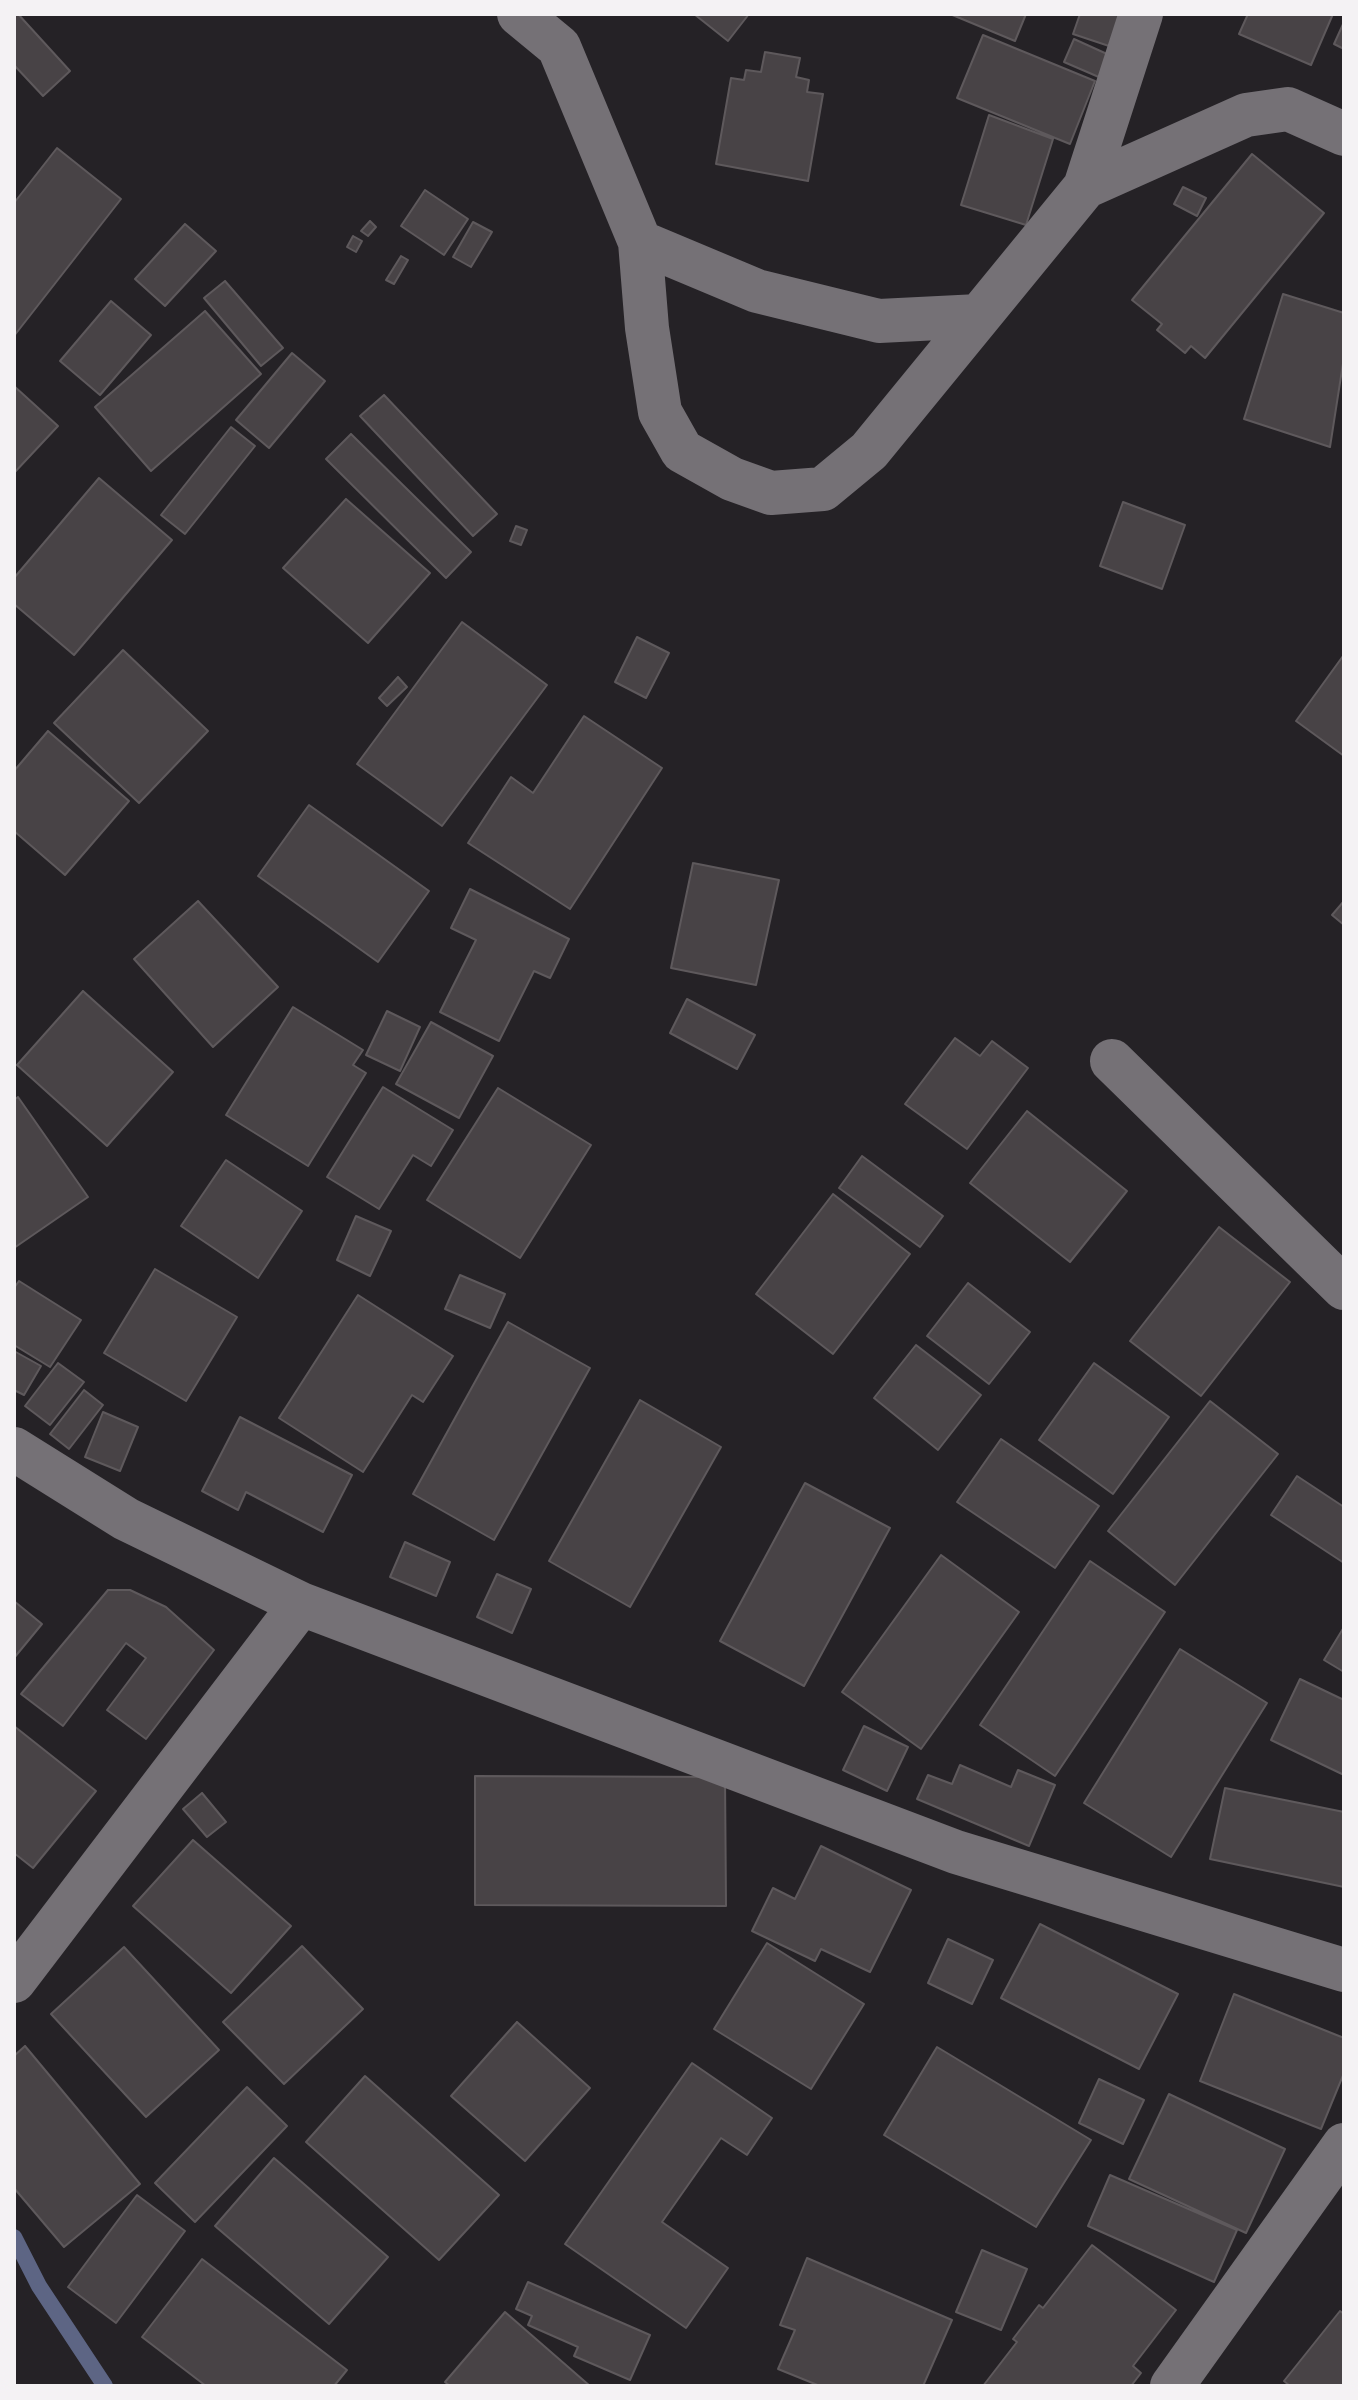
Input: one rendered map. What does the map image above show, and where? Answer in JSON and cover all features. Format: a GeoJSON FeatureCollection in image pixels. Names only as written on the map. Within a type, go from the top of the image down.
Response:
{"type":"FeatureCollection","features":[{"type":"Feature","properties":{"kind":"street"},"geometry":{"type":"LineString","coordinates":[[519,14],[559,47],[640,242],[647,328],[660,412],[682,451],[732,479],[771,493],[823,489],[869,451],[1085,187],[1141,14]]}},
{"type":"Feature","properties":{"kind":"street"},"geometry":{"type":"LineString","coordinates":[[1085,187],[1246,115],[1288,109],[1344,134]]}},
{"type":"Feature","properties":{"kind":"street"},"geometry":{"type":"LineString","coordinates":[[640,242],[757,291],[879,321],[979,316]]}},
{"type":"Feature","properties":{"kind":"street"},"geometry":{"type":"LineString","coordinates":[[1112,1061],[1344,1288]]}},
{"type":"Feature","properties":{"kind":"street"},"geometry":{"type":"LineString","coordinates":[[14,1449],[126,1519],[301,1604],[956,1852],[1344,1970]]}},
{"type":"Feature","properties":{"kind":"street"},"geometry":{"type":"LineString","coordinates":[[14,1981],[301,1604]]}},
{"type":"Feature","properties":{"kind":"street"},"geometry":{"type":"LineString","coordinates":[[1172,2386],[1344,2145]]}},
{"type":"Feature","properties":{"kind":"building"},"geometry":{"type":"Polygon","coordinates":[[[14,14],[18,14],[70,71],[43,96],[14,65],[14,14]]]}},
{"type":"Feature","properties":{"kind":"building"},"geometry":{"type":"Polygon","coordinates":[[[694,14],[749,14],[728,41],[694,14]]]}},
{"type":"Feature","properties":{"kind":"building"},"geometry":{"type":"Polygon","coordinates":[[[950,14],[1026,14],[1015,41],[950,14]]]}},
{"type":"Feature","properties":{"kind":"building"},"geometry":{"type":"Polygon","coordinates":[[[1080,14],[1130,14],[1118,49],[1073,34],[1080,14]]]}},
{"type":"Feature","properties":{"kind":"building"},"geometry":{"type":"Polygon","coordinates":[[[1248,14],[1333,14],[1311,65],[1239,34],[1248,14]]]}},
{"type":"Feature","properties":{"kind":"building"},"geometry":{"type":"Polygon","coordinates":[[[1344,22],[1344,49],[1334,44],[1344,22]]]}},
{"type":"Feature","properties":{"kind":"building"},"geometry":{"type":"Polygon","coordinates":[[[983,35],[1095,81],[1070,144],[957,98],[983,35]]]}},
{"type":"Feature","properties":{"kind":"building"},"geometry":{"type":"Polygon","coordinates":[[[1074,39],[1118,59],[1108,81],[1064,62],[1074,39]]]}},
{"type":"Feature","properties":{"kind":"building"},"geometry":{"type":"Polygon","coordinates":[[[765,52],[800,58],[796,77],[809,80],[807,92],[823,94],[808,181],[716,164],[731,78],[744,80],[746,70],[761,72],[765,52]]]}},
{"type":"Feature","properties":{"kind":"building"},"geometry":{"type":"Polygon","coordinates":[[[989,115],[1053,139],[1026,225],[961,205],[989,115]]]}},
{"type":"Feature","properties":{"kind":"building"},"geometry":{"type":"Polygon","coordinates":[[[57,148],[121,199],[14,336],[14,203],[57,148]]]}},
{"type":"Feature","properties":{"kind":"building"},"geometry":{"type":"Polygon","coordinates":[[[1252,154],[1324,213],[1205,358],[1191,346],[1185,353],[1157,330],[1162,324],[1132,300],[1252,154]]]}},
{"type":"Feature","properties":{"kind":"building"},"geometry":{"type":"Polygon","coordinates":[[[1183,187],[1206,198],[1197,216],[1174,204],[1183,187]]]}},
{"type":"Feature","properties":{"kind":"building"},"geometry":{"type":"Polygon","coordinates":[[[425,190],[468,219],[444,255],[401,226],[425,190]]]}},
{"type":"Feature","properties":{"kind":"building"},"geometry":{"type":"Polygon","coordinates":[[[370,221],[376,227],[368,236],[361,231],[370,221]]]}},
{"type":"Feature","properties":{"kind":"building"},"geometry":{"type":"Polygon","coordinates":[[[473,222],[492,232],[471,267],[453,257],[473,222]]]}},
{"type":"Feature","properties":{"kind":"building"},"geometry":{"type":"Polygon","coordinates":[[[185,224],[216,251],[165,306],[135,279],[185,224]]]}},
{"type":"Feature","properties":{"kind":"building"},"geometry":{"type":"Polygon","coordinates":[[[353,236],[362,241],[356,252],[347,247],[353,236]]]}},
{"type":"Feature","properties":{"kind":"building"},"geometry":{"type":"Polygon","coordinates":[[[401,256],[408,260],[394,284],[386,280],[401,256]]]}},
{"type":"Feature","properties":{"kind":"building"},"geometry":{"type":"Polygon","coordinates":[[[225,281],[283,348],[261,366],[204,298],[225,281]]]}},
{"type":"Feature","properties":{"kind":"building"},"geometry":{"type":"Polygon","coordinates":[[[1283,294],[1344,313],[1344,357],[1330,447],[1244,419],[1283,294]]]}},
{"type":"Feature","properties":{"kind":"building"},"geometry":{"type":"Polygon","coordinates":[[[111,301],[151,335],[100,395],[60,361],[111,301]]]}},
{"type":"Feature","properties":{"kind":"building"},"geometry":{"type":"Polygon","coordinates":[[[205,311],[261,374],[151,471],[95,407],[205,311]]]}},
{"type":"Feature","properties":{"kind":"building"},"geometry":{"type":"Polygon","coordinates":[[[292,353],[325,381],[269,448],[236,420],[292,353]]]}},
{"type":"Feature","properties":{"kind":"building"},"geometry":{"type":"Polygon","coordinates":[[[14,386],[58,426],[14,473],[14,386]]]}},
{"type":"Feature","properties":{"kind":"building"},"geometry":{"type":"Polygon","coordinates":[[[384,395],[497,514],[473,536],[360,416],[384,395]]]}},
{"type":"Feature","properties":{"kind":"building"},"geometry":{"type":"Polygon","coordinates":[[[231,427],[255,446],[185,534],[161,515],[231,427]]]}},
{"type":"Feature","properties":{"kind":"building"},"geometry":{"type":"Polygon","coordinates":[[[351,434],[471,552],[446,578],[326,459],[351,434]]]}},
{"type":"Feature","properties":{"kind":"building"},"geometry":{"type":"Polygon","coordinates":[[[99,478],[172,540],[74,655],[14,604],[14,578],[99,478]]]}},
{"type":"Feature","properties":{"kind":"building"},"geometry":{"type":"Polygon","coordinates":[[[346,499],[430,573],[368,643],[283,568],[346,499]]]}},
{"type":"Feature","properties":{"kind":"building"},"geometry":{"type":"Polygon","coordinates":[[[1123,502],[1185,525],[1162,589],[1100,566],[1123,502]]]}},
{"type":"Feature","properties":{"kind":"building"},"geometry":{"type":"Polygon","coordinates":[[[516,526],[527,530],[521,545],[510,541],[516,526]]]}},
{"type":"Feature","properties":{"kind":"building"},"geometry":{"type":"Polygon","coordinates":[[[462,622],[547,685],[442,826],[357,764],[462,622]]]}},
{"type":"Feature","properties":{"kind":"building"},"geometry":{"type":"Polygon","coordinates":[[[637,637],[669,653],[646,698],[615,682],[637,637]]]}},
{"type":"Feature","properties":{"kind":"building"},"geometry":{"type":"Polygon","coordinates":[[[123,650],[208,731],[139,803],[54,723],[123,650]]]}},
{"type":"Feature","properties":{"kind":"building"},"geometry":{"type":"Polygon","coordinates":[[[1344,656],[1344,756],[1296,721],[1344,656]]]}},
{"type":"Feature","properties":{"kind":"building"},"geometry":{"type":"Polygon","coordinates":[[[398,677],[407,687],[387,706],[379,698],[398,677]]]}},
{"type":"Feature","properties":{"kind":"building"},"geometry":{"type":"Polygon","coordinates":[[[584,716],[662,768],[570,909],[468,843],[511,777],[533,793],[584,716]]]}},
{"type":"Feature","properties":{"kind":"building"},"geometry":{"type":"Polygon","coordinates":[[[48,731],[129,801],[65,875],[14,831],[14,771],[48,731]]]}},
{"type":"Feature","properties":{"kind":"building"},"geometry":{"type":"Polygon","coordinates":[[[309,805],[429,891],[378,962],[258,876],[309,805]]]}},
{"type":"Feature","properties":{"kind":"building"},"geometry":{"type":"Polygon","coordinates":[[[693,863],[779,880],[756,985],[671,968],[693,863]]]}},
{"type":"Feature","properties":{"kind":"building"},"geometry":{"type":"Polygon","coordinates":[[[470,889],[569,939],[550,978],[534,971],[499,1041],[440,1012],[476,940],[451,928],[470,889]]]}},
{"type":"Feature","properties":{"kind":"building"},"geometry":{"type":"Polygon","coordinates":[[[198,901],[278,987],[213,1047],[134,959],[198,901]]]}},
{"type":"Feature","properties":{"kind":"building"},"geometry":{"type":"Polygon","coordinates":[[[1344,901],[1344,925],[1332,915],[1344,901]]]}},
{"type":"Feature","properties":{"kind":"building"},"geometry":{"type":"Polygon","coordinates":[[[83,991],[173,1072],[107,1146],[17,1065],[83,991]]]}},
{"type":"Feature","properties":{"kind":"building"},"geometry":{"type":"Polygon","coordinates":[[[687,999],[755,1035],[737,1069],[670,1033],[687,999]]]}},
{"type":"Feature","properties":{"kind":"building"},"geometry":{"type":"Polygon","coordinates":[[[293,1007],[363,1050],[353,1065],[366,1073],[308,1166],[226,1115],[293,1007]]]}},
{"type":"Feature","properties":{"kind":"building"},"geometry":{"type":"Polygon","coordinates":[[[387,1011],[420,1027],[400,1071],[366,1055],[387,1011]]]}},
{"type":"Feature","properties":{"kind":"building"},"geometry":{"type":"Polygon","coordinates":[[[431,1022],[493,1056],[459,1118],[396,1084],[431,1022]]]}},
{"type":"Feature","properties":{"kind":"building"},"geometry":{"type":"Polygon","coordinates":[[[955,1038],[980,1056],[992,1041],[1028,1068],[967,1149],[905,1104],[955,1038]]]}},
{"type":"Feature","properties":{"kind":"building"},"geometry":{"type":"Polygon","coordinates":[[[383,1087],[453,1130],[431,1166],[413,1155],[379,1209],[327,1177],[383,1087]]]}},
{"type":"Feature","properties":{"kind":"building"},"geometry":{"type":"Polygon","coordinates":[[[498,1088],[591,1145],[520,1258],[427,1200],[498,1088]]]}},
{"type":"Feature","properties":{"kind":"building"},"geometry":{"type":"Polygon","coordinates":[[[18,1097],[88,1197],[14,1248],[14,1100],[18,1097]]]}},
{"type":"Feature","properties":{"kind":"building"},"geometry":{"type":"Polygon","coordinates":[[[1027,1111],[1127,1191],[1070,1262],[970,1183],[1027,1111]]]}},
{"type":"Feature","properties":{"kind":"building"},"geometry":{"type":"Polygon","coordinates":[[[862,1156],[943,1216],[920,1247],[839,1188],[862,1156]]]}},
{"type":"Feature","properties":{"kind":"building"},"geometry":{"type":"Polygon","coordinates":[[[226,1160],[302,1211],[258,1278],[181,1226],[226,1160]]]}},
{"type":"Feature","properties":{"kind":"building"},"geometry":{"type":"Polygon","coordinates":[[[833,1194],[910,1254],[833,1354],[756,1294],[833,1194]]]}},
{"type":"Feature","properties":{"kind":"building"},"geometry":{"type":"Polygon","coordinates":[[[356,1216],[391,1231],[370,1276],[337,1260],[356,1216]]]}},
{"type":"Feature","properties":{"kind":"building"},"geometry":{"type":"Polygon","coordinates":[[[1219,1227],[1290,1282],[1201,1396],[1130,1341],[1219,1227]]]}},
{"type":"Feature","properties":{"kind":"building"},"geometry":{"type":"Polygon","coordinates":[[[155,1269],[237,1317],[186,1401],[104,1353],[155,1269]]]}},
{"type":"Feature","properties":{"kind":"building"},"geometry":{"type":"Polygon","coordinates":[[[460,1275],[505,1294],[490,1328],[445,1309],[460,1275]]]}},
{"type":"Feature","properties":{"kind":"building"},"geometry":{"type":"Polygon","coordinates":[[[19,1281],[81,1320],[50,1367],[14,1345],[14,1288],[19,1281]]]}},
{"type":"Feature","properties":{"kind":"building"},"geometry":{"type":"Polygon","coordinates":[[[968,1283],[1030,1332],[989,1384],[927,1336],[968,1283]]]}},
{"type":"Feature","properties":{"kind":"building"},"geometry":{"type":"Polygon","coordinates":[[[358,1295],[453,1356],[423,1402],[412,1395],[363,1472],[279,1418],[358,1295]]]}},
{"type":"Feature","properties":{"kind":"building"},"geometry":{"type":"Polygon","coordinates":[[[508,1322],[590,1368],[494,1540],[413,1494],[508,1322]]]}},
{"type":"Feature","properties":{"kind":"building"},"geometry":{"type":"Polygon","coordinates":[[[916,1345],[981,1395],[938,1450],[874,1398],[916,1345]]]}},
{"type":"Feature","properties":{"kind":"building"},"geometry":{"type":"Polygon","coordinates":[[[14,1351],[41,1366],[24,1395],[14,1390],[14,1351]]]}},
{"type":"Feature","properties":{"kind":"building"},"geometry":{"type":"Polygon","coordinates":[[[58,1363],[84,1382],[50,1425],[25,1406],[58,1363]]]}},
{"type":"Feature","properties":{"kind":"building"},"geometry":{"type":"Polygon","coordinates":[[[1094,1363],[1169,1417],[1113,1494],[1039,1440],[1094,1363]]]}},
{"type":"Feature","properties":{"kind":"building"},"geometry":{"type":"Polygon","coordinates":[[[84,1390],[103,1405],[69,1449],[50,1434],[84,1390]]]}},
{"type":"Feature","properties":{"kind":"building"},"geometry":{"type":"Polygon","coordinates":[[[640,1400],[721,1447],[630,1607],[549,1561],[640,1400]]]}},
{"type":"Feature","properties":{"kind":"building"},"geometry":{"type":"Polygon","coordinates":[[[1210,1401],[1278,1454],[1175,1585],[1108,1531],[1210,1401]]]}},
{"type":"Feature","properties":{"kind":"building"},"geometry":{"type":"Polygon","coordinates":[[[103,1412],[138,1427],[120,1471],[85,1457],[103,1412]]]}},
{"type":"Feature","properties":{"kind":"building"},"geometry":{"type":"Polygon","coordinates":[[[240,1417],[352,1475],[323,1532],[246,1492],[238,1510],[202,1491],[240,1417]]]}},
{"type":"Feature","properties":{"kind":"building"},"geometry":{"type":"Polygon","coordinates":[[[1001,1439],[1099,1506],[1055,1568],[957,1502],[1001,1439]]]}},
{"type":"Feature","properties":{"kind":"building"},"geometry":{"type":"Polygon","coordinates":[[[1297,1476],[1344,1507],[1344,1563],[1271,1515],[1297,1476]]]}},
{"type":"Feature","properties":{"kind":"building"},"geometry":{"type":"Polygon","coordinates":[[[805,1483],[890,1528],[804,1686],[720,1641],[805,1483]]]}},
{"type":"Feature","properties":{"kind":"building"},"geometry":{"type":"Polygon","coordinates":[[[405,1542],[450,1562],[436,1596],[390,1577],[405,1542]]]}},
{"type":"Feature","properties":{"kind":"building"},"geometry":{"type":"Polygon","coordinates":[[[941,1555],[1019,1612],[921,1749],[842,1692],[941,1555]]]}},
{"type":"Feature","properties":{"kind":"building"},"geometry":{"type":"Polygon","coordinates":[[[1090,1561],[1165,1612],[1055,1776],[980,1725],[1090,1561]]]}},
{"type":"Feature","properties":{"kind":"building"},"geometry":{"type":"Polygon","coordinates":[[[497,1574],[531,1589],[512,1633],[477,1617],[497,1574]]]}},
{"type":"Feature","properties":{"kind":"building"},"geometry":{"type":"Polygon","coordinates":[[[108,1590],[130,1590],[166,1607],[214,1650],[146,1739],[107,1710],[146,1658],[126,1643],[63,1726],[21,1694],[108,1590]]]}},
{"type":"Feature","properties":{"kind":"building"},"geometry":{"type":"Polygon","coordinates":[[[14,1601],[42,1624],[14,1658],[14,1601]]]}},
{"type":"Feature","properties":{"kind":"building"},"geometry":{"type":"Polygon","coordinates":[[[1344,1627],[1344,1672],[1324,1660],[1344,1627]]]}},
{"type":"Feature","properties":{"kind":"building"},"geometry":{"type":"Polygon","coordinates":[[[1180,1649],[1267,1703],[1171,1857],[1084,1803],[1180,1649]]]}},
{"type":"Feature","properties":{"kind":"building"},"geometry":{"type":"Polygon","coordinates":[[[1300,1679],[1344,1700],[1344,1775],[1271,1740],[1300,1679]]]}},
{"type":"Feature","properties":{"kind":"building"},"geometry":{"type":"Polygon","coordinates":[[[14,1726],[96,1791],[33,1868],[14,1853],[14,1726]]]}},
{"type":"Feature","properties":{"kind":"building"},"geometry":{"type":"Polygon","coordinates":[[[864,1726],[908,1747],[887,1791],[843,1770],[864,1726]]]}},
{"type":"Feature","properties":{"kind":"building"},"geometry":{"type":"Polygon","coordinates":[[[960,1765],[1011,1787],[1018,1770],[1055,1785],[1029,1846],[917,1799],[928,1775],[952,1784],[960,1765]]]}},
{"type":"Feature","properties":{"kind":"building"},"geometry":{"type":"Polygon","coordinates":[[[475,1776],[725,1777],[726,1906],[475,1905],[475,1776]]]}},
{"type":"Feature","properties":{"kind":"building"},"geometry":{"type":"Polygon","coordinates":[[[1225,1788],[1344,1812],[1344,1887],[1210,1859],[1225,1788]]]}},
{"type":"Feature","properties":{"kind":"building"},"geometry":{"type":"Polygon","coordinates":[[[202,1793],[226,1822],[207,1837],[183,1809],[202,1793]]]}},
{"type":"Feature","properties":{"kind":"building"},"geometry":{"type":"Polygon","coordinates":[[[193,1840],[291,1926],[231,1993],[133,1906],[193,1840]]]}},
{"type":"Feature","properties":{"kind":"building"},"geometry":{"type":"Polygon","coordinates":[[[821,1846],[911,1890],[870,1972],[821,1949],[815,1961],[752,1931],[773,1888],[795,1899],[821,1846]]]}},
{"type":"Feature","properties":{"kind":"building"},"geometry":{"type":"Polygon","coordinates":[[[1040,1924],[1178,1994],[1139,2069],[1001,1998],[1040,1924]]]}},
{"type":"Feature","properties":{"kind":"building"},"geometry":{"type":"Polygon","coordinates":[[[948,1939],[993,1960],[972,2004],[928,1983],[948,1939]]]}},
{"type":"Feature","properties":{"kind":"building"},"geometry":{"type":"Polygon","coordinates":[[[767,1943],[864,2004],[811,2089],[714,2029],[767,1943]]]}},
{"type":"Feature","properties":{"kind":"building"},"geometry":{"type":"Polygon","coordinates":[[[302,1946],[363,2009],[284,2084],[223,2022],[302,1946]]]}},
{"type":"Feature","properties":{"kind":"building"},"geometry":{"type":"Polygon","coordinates":[[[124,1947],[219,2050],[146,2117],[51,2014],[124,1947]]]}},
{"type":"Feature","properties":{"kind":"building"},"geometry":{"type":"Polygon","coordinates":[[[1234,1994],[1344,2038],[1344,2073],[1321,2129],[1200,2081],[1234,1994]]]}},
{"type":"Feature","properties":{"kind":"building"},"geometry":{"type":"Polygon","coordinates":[[[517,2022],[590,2088],[525,2161],[451,2096],[517,2022]]]}},
{"type":"Feature","properties":{"kind":"building"},"geometry":{"type":"Polygon","coordinates":[[[25,2046],[140,2184],[64,2247],[14,2188],[14,2056],[25,2046]]]}},
{"type":"Feature","properties":{"kind":"building"},"geometry":{"type":"Polygon","coordinates":[[[937,2047],[1091,2140],[1036,2227],[884,2135],[937,2047]]]}},
{"type":"Feature","properties":{"kind":"building"},"geometry":{"type":"Polygon","coordinates":[[[692,2063],[772,2118],[747,2155],[721,2138],[662,2222],[728,2268],[686,2328],[565,2244],[692,2063]]]}},
{"type":"Feature","properties":{"kind":"building"},"geometry":{"type":"Polygon","coordinates":[[[365,2076],[499,2195],[439,2260],[306,2142],[365,2076]]]}},
{"type":"Feature","properties":{"kind":"building"},"geometry":{"type":"Polygon","coordinates":[[[1099,2079],[1144,2100],[1123,2144],[1079,2123],[1099,2079]]]}},
{"type":"Feature","properties":{"kind":"building"},"geometry":{"type":"Polygon","coordinates":[[[247,2087],[287,2126],[195,2222],[155,2183],[247,2087]]]}},
{"type":"Feature","properties":{"kind":"building"},"geometry":{"type":"Polygon","coordinates":[[[1169,2094],[1285,2149],[1246,2233],[1129,2179],[1169,2094]]]}},
{"type":"Feature","properties":{"kind":"building"},"geometry":{"type":"Polygon","coordinates":[[[274,2158],[388,2257],[329,2324],[215,2226],[274,2158]]]}},
{"type":"Feature","properties":{"kind":"building"},"geometry":{"type":"Polygon","coordinates":[[[1110,2175],[1237,2230],[1214,2282],[1088,2226],[1110,2175]]]}},
{"type":"Feature","properties":{"kind":"building"},"geometry":{"type":"Polygon","coordinates":[[[137,2195],[185,2231],[116,2323],[68,2287],[137,2195]]]}},
{"type":"Feature","properties":{"kind":"building"},"geometry":{"type":"Polygon","coordinates":[[[1092,2245],[1176,2310],[1133,2366],[1141,2373],[1131,2386],[983,2386],[1017,2342],[1013,2339],[1039,2305],[1043,2308],[1092,2245]]]}},
{"type":"Feature","properties":{"kind":"building"},"geometry":{"type":"Polygon","coordinates":[[[982,2250],[1027,2269],[1001,2330],[956,2312],[982,2250]]]}},
{"type":"Feature","properties":{"kind":"building"},"geometry":{"type":"Polygon","coordinates":[[[807,2258],[952,2320],[923,2386],[820,2386],[778,2369],[795,2330],[780,2325],[807,2258]]]}},
{"type":"Feature","properties":{"kind":"building"},"geometry":{"type":"Polygon","coordinates":[[[202,2259],[347,2370],[334,2386],[206,2386],[142,2337],[202,2259]]]}},
{"type":"Feature","properties":{"kind":"building"},"geometry":{"type":"Polygon","coordinates":[[[528,2282],[650,2335],[630,2380],[574,2356],[578,2347],[528,2325],[532,2316],[516,2309],[528,2282]]]}},
{"type":"Feature","properties":{"kind":"building"},"geometry":{"type":"Polygon","coordinates":[[[1340,2311],[1344,2314],[1344,2386],[1290,2386],[1284,2381],[1340,2311]]]}},
{"type":"Feature","properties":{"kind":"building"},"geometry":{"type":"Polygon","coordinates":[[[505,2312],[590,2386],[450,2386],[445,2382],[505,2312]]]}},
{"type":"Feature","properties":{"kind":"waterway"},"geometry":{"type":"LineString","coordinates":[[14,2237],[39,2286],[105,2386]]}}]}
